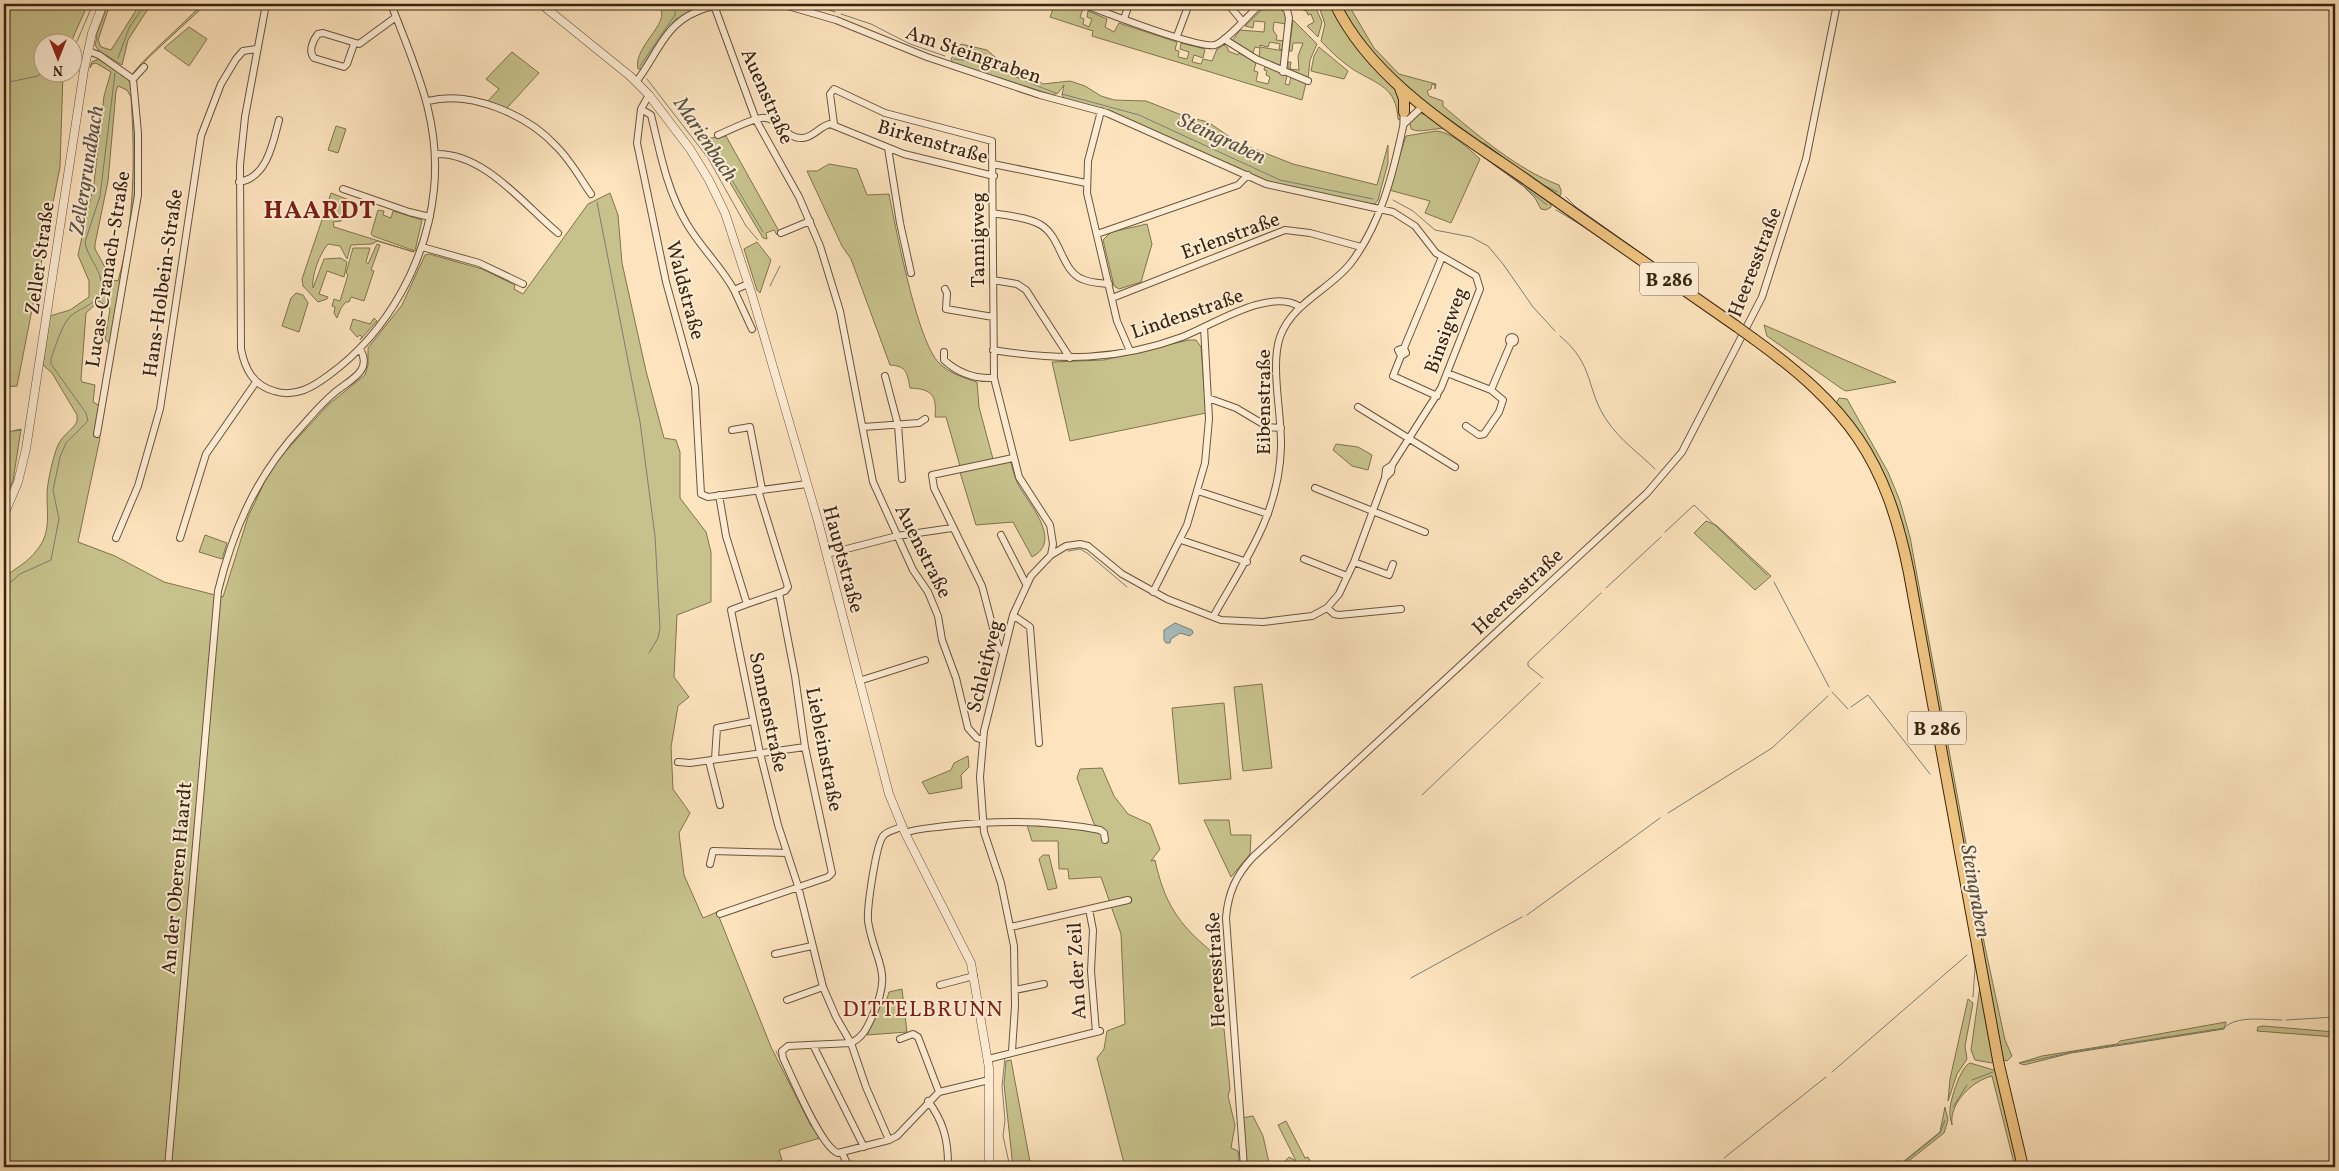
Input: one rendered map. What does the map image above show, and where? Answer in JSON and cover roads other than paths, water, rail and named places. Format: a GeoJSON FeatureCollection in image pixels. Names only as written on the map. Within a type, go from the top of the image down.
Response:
{"type":"FeatureCollection","features":[{"type":"Feature","properties":{"kind":"main road","name":"B 286"},"geometry":{"type":"LineString","coordinates":[[1335,4],[1364,49],[1399,87],[1736,326],[1814,386],[1846,421],[1876,467],[1896,518],[1909,573],[2000,1072],[2023,1167]]}},
{"type":"Feature","properties":{"kind":"main road"},"geometry":{"type":"LineString","coordinates":[[1399,87],[1404,99],[1404,112],[1420,103]]}},
{"type":"Feature","properties":{"kind":"street","name":"Zeller Straße"},"geometry":{"type":"LineString","coordinates":[[4,515],[18,482],[30,427],[88,51],[103,4]]}},
{"type":"Feature","properties":{"kind":"street"},"geometry":{"type":"LineString","coordinates":[[266,4],[245,117],[240,182],[242,349],[245,365],[256,382],[279,393],[302,391],[332,374],[360,348],[393,306],[422,247],[430,217],[434,189],[435,154],[428,102],[391,4]]}},
{"type":"Feature","properties":{"kind":"street","name":"Hauptstraße"},"geometry":{"type":"LineString","coordinates":[[541,4],[636,82],[649,95],[680,134],[709,180],[725,213],[748,284],[827,554],[884,775],[903,830],[965,948],[974,976],[988,1059],[989,1167]]}},
{"type":"Feature","properties":{"kind":"street","name":"Am Steingraben"},"geometry":{"type":"LineString","coordinates":[[781,4],[836,20],[940,62],[1040,95],[1101,111],[1275,187],[1380,209]]}},
{"type":"Feature","properties":{"kind":"street"},"geometry":{"type":"LineString","coordinates":[[1083,4],[1100,7],[1124,19],[1210,45],[1224,39],[1261,4]]}},
{"type":"Feature","properties":{"kind":"street"},"geometry":{"type":"LineString","coordinates":[[1124,19],[1129,4]]}},
{"type":"Feature","properties":{"kind":"street"},"geometry":{"type":"LineString","coordinates":[[1177,36],[1189,4]]}},
{"type":"Feature","properties":{"kind":"street"},"geometry":{"type":"LineString","coordinates":[[1228,4],[1242,21]]}},
{"type":"Feature","properties":{"kind":"street"},"geometry":{"type":"LineString","coordinates":[[1280,4],[1287,10],[1289,18],[1283,72]]}},
{"type":"Feature","properties":{"kind":"street","name":"Heeresstraße"},"geometry":{"type":"LineString","coordinates":[[1244,1167],[1226,918],[1227,904],[1233,884],[1253,858],[1647,494],[1682,452],[1743,335],[1767,283],[1806,160],[1837,4]]}},
{"type":"Feature","properties":{"kind":"street"},"geometry":{"type":"LineString","coordinates":[[636,82],[659,46],[679,21],[706,8],[717,6]]}},
{"type":"Feature","properties":{"kind":"street","name":"Auenstraße"},"geometry":{"type":"LineString","coordinates":[[717,6],[756,120],[789,178],[810,221],[840,311],[873,482],[913,570],[928,592],[938,616],[942,640],[958,686],[968,728],[976,738],[983,740]]}},
{"type":"Feature","properties":{"kind":"street"},"geometry":{"type":"LineString","coordinates":[[354,44],[347,64],[344,67],[314,58],[310,51],[318,34],[323,33],[354,44],[365,41],[396,17]]}},
{"type":"Feature","properties":{"kind":"street"},"geometry":{"type":"LineString","coordinates":[[1224,39],[1256,59],[1308,81]]}},
{"type":"Feature","properties":{"kind":"street","name":"Hans-Holbein-Straße"},"geometry":{"type":"LineString","coordinates":[[116,538],[138,486],[160,409],[201,136],[221,84],[233,63],[243,51],[257,49]]}},
{"type":"Feature","properties":{"kind":"street"},"geometry":{"type":"LineString","coordinates":[[88,51],[99,55],[133,79],[144,67]]}},
{"type":"Feature","properties":{"kind":"street","name":"Lucas-Cranach-Straße"},"geometry":{"type":"LineString","coordinates":[[97,434],[138,195],[140,162],[136,93],[133,79]]}},
{"type":"Feature","properties":{"kind":"street","name":"Tannigweg"},"geometry":{"type":"LineString","coordinates":[[834,124],[831,90],[836,90],[885,112],[991,140],[994,176],[994,378],[1013,458],[1024,487],[1050,525],[1054,544],[1051,555]]}},
{"type":"Feature","properties":{"kind":"street","name":"Waldstraße"},"geometry":{"type":"LineString","coordinates":[[649,95],[641,109],[637,143],[666,282],[695,387],[701,491],[703,496],[719,495]]}},
{"type":"Feature","properties":{"kind":"street"},"geometry":{"type":"LineString","coordinates":[[428,102],[448,99],[472,102],[512,115],[527,123],[557,146],[591,194]]}},
{"type":"Feature","properties":{"kind":"street"},"geometry":{"type":"LineString","coordinates":[[1404,124],[1420,103]]}},
{"type":"Feature","properties":{"kind":"street"},"geometry":{"type":"LineString","coordinates":[[641,109],[650,114],[668,182],[686,222],[719,265],[734,290],[752,329]]}},
{"type":"Feature","properties":{"kind":"street"},"geometry":{"type":"LineString","coordinates":[[1101,111],[1088,161],[1086,183],[1117,321],[1130,351]]}},
{"type":"Feature","properties":{"kind":"street"},"geometry":{"type":"LineString","coordinates":[[1380,209],[1404,124],[1404,112]]}},
{"type":"Feature","properties":{"kind":"street"},"geometry":{"type":"LineString","coordinates":[[718,135],[764,117],[770,118],[789,135],[802,138],[814,134],[825,125],[834,124]]}},
{"type":"Feature","properties":{"kind":"street"},"geometry":{"type":"LineString","coordinates":[[240,182],[251,178],[263,165],[270,151],[279,120]]}},
{"type":"Feature","properties":{"kind":"street","name":"Birkenstraße"},"geometry":{"type":"LineString","coordinates":[[834,124],[888,148],[994,176]]}},
{"type":"Feature","properties":{"kind":"street"},"geometry":{"type":"LineString","coordinates":[[888,148],[910,273]]}},
{"type":"Feature","properties":{"kind":"street"},"geometry":{"type":"LineString","coordinates":[[435,154],[448,155],[492,175],[558,233]]}},
{"type":"Feature","properties":{"kind":"street","name":"Birkenstraße"},"geometry":{"type":"LineString","coordinates":[[993,164],[1086,183]]}},
{"type":"Feature","properties":{"kind":"street"},"geometry":{"type":"LineString","coordinates":[[1098,234],[1223,191],[1241,183],[1248,175]]}},
{"type":"Feature","properties":{"kind":"street"},"geometry":{"type":"LineString","coordinates":[[343,189],[409,212],[430,217]]}},
{"type":"Feature","properties":{"kind":"street","name":"Eibenstraße"},"geometry":{"type":"LineString","coordinates":[[1213,617],[1247,562],[1258,540],[1276,487],[1281,428],[1277,348],[1284,329],[1300,307],[1340,274],[1372,230],[1380,209]]}},
{"type":"Feature","properties":{"kind":"street","name":"Binsigweg"},"geometry":{"type":"LineString","coordinates":[[1327,608],[1339,594],[1354,562],[1385,478],[1386,469],[1392,465],[1437,396],[1480,285],[1472,272],[1442,257],[1433,250],[1420,231],[1409,222],[1393,212],[1380,209]]}},
{"type":"Feature","properties":{"kind":"street"},"geometry":{"type":"LineString","coordinates":[[993,213],[1034,221],[1042,225],[1051,234],[1069,266],[1081,279],[1109,284]]}},
{"type":"Feature","properties":{"kind":"street"},"geometry":{"type":"LineString","coordinates":[[781,233],[810,221]]}},
{"type":"Feature","properties":{"kind":"street","name":"Erlenstraße"},"geometry":{"type":"LineString","coordinates":[[1112,298],[1285,230],[1310,233],[1361,247]]}},
{"type":"Feature","properties":{"kind":"street"},"geometry":{"type":"LineString","coordinates":[[422,247],[479,263],[523,284]]}},
{"type":"Feature","properties":{"kind":"street","name":"Binsigweg"},"geometry":{"type":"LineString","coordinates":[[1437,396],[1393,376],[1401,356],[1406,353],[1404,348],[1442,257]]}},
{"type":"Feature","properties":{"kind":"street"},"geometry":{"type":"LineString","coordinates":[[993,280],[1017,284],[1026,290],[1070,358]]}},
{"type":"Feature","properties":{"kind":"street"},"geometry":{"type":"LineString","coordinates":[[734,290],[748,284]]}},
{"type":"Feature","properties":{"kind":"street","name":"Tannigweg"},"geometry":{"type":"LineString","coordinates":[[945,289],[947,294],[946,309],[993,317]]}},
{"type":"Feature","properties":{"kind":"street","name":"Lindenstraße"},"geometry":{"type":"LineString","coordinates":[[993,350],[1025,356],[1098,357],[1180,338],[1244,310],[1278,300],[1289,301],[1300,307]]}},
{"type":"Feature","properties":{"kind":"street"},"geometry":{"type":"LineString","coordinates":[[1204,327],[1209,440],[1198,491],[1181,540],[1154,592],[1178,604],[1213,617],[1247,623],[1274,622],[1312,616],[1327,608],[1334,614],[1339,615],[1401,609]]}},
{"type":"Feature","properties":{"kind":"street"},"geometry":{"type":"LineString","coordinates":[[1492,390],[1510,343]]}},
{"type":"Feature","properties":{"kind":"street","name":"An der Oberen Haardt"},"geometry":{"type":"LineString","coordinates":[[168,1167],[216,591],[244,513],[269,464],[283,446],[323,404],[360,374],[364,362],[360,348]]}},
{"type":"Feature","properties":{"kind":"street"},"geometry":{"type":"LineString","coordinates":[[944,352],[944,360],[960,371],[977,378],[994,378]]}},
{"type":"Feature","properties":{"kind":"street"},"geometry":{"type":"LineString","coordinates":[[1447,373],[1492,390],[1503,400],[1492,422],[1482,435],[1466,426]]}},
{"type":"Feature","properties":{"kind":"street"},"geometry":{"type":"LineString","coordinates":[[885,376],[898,425],[902,479]]}},
{"type":"Feature","properties":{"kind":"street"},"geometry":{"type":"LineString","coordinates":[[180,538],[206,454],[256,382]]}},
{"type":"Feature","properties":{"kind":"street"},"geometry":{"type":"LineString","coordinates":[[1208,398],[1236,408],[1268,427],[1281,428]]}},
{"type":"Feature","properties":{"kind":"street"},"geometry":{"type":"LineString","coordinates":[[1358,407],[1455,466]]}},
{"type":"Feature","properties":{"kind":"street"},"geometry":{"type":"LineString","coordinates":[[863,427],[919,423],[925,419]]}},
{"type":"Feature","properties":{"kind":"street"},"geometry":{"type":"LineString","coordinates":[[732,430],[750,427],[760,490]]}},
{"type":"Feature","properties":{"kind":"street"},"geometry":{"type":"LineString","coordinates":[[1004,654],[998,647],[982,586],[952,528],[934,488],[932,475],[1013,458]]}},
{"type":"Feature","properties":{"kind":"street"},"geometry":{"type":"LineString","coordinates":[[779,593],[747,604],[726,536],[719,495],[807,484]]}},
{"type":"Feature","properties":{"kind":"street"},"geometry":{"type":"LineString","coordinates":[[1315,488],[1425,532]]}},
{"type":"Feature","properties":{"kind":"street","name":"Liebleinstraße"},"geometry":{"type":"LineString","coordinates":[[760,490],[788,582],[785,591],[779,593],[795,676],[805,747],[833,871],[828,877],[798,886]]}},
{"type":"Feature","properties":{"kind":"street"},"geometry":{"type":"LineString","coordinates":[[1198,491],[1268,514]]}},
{"type":"Feature","properties":{"kind":"street"},"geometry":{"type":"LineString","coordinates":[[827,554],[897,536],[952,528]]}},
{"type":"Feature","properties":{"kind":"street"},"geometry":{"type":"LineString","coordinates":[[1001,535],[1026,584]]}},
{"type":"Feature","properties":{"kind":"street"},"geometry":{"type":"LineString","coordinates":[[1181,540],[1247,562]]}},
{"type":"Feature","properties":{"kind":"street","name":"Schleifweg"},"geometry":{"type":"LineString","coordinates":[[1012,1051],[1015,990],[1011,927],[1001,883],[982,822],[980,778],[983,740],[1013,615],[1026,584],[1051,555],[1073,544],[1088,546],[1122,574],[1154,592]]}},
{"type":"Feature","properties":{"kind":"street"},"geometry":{"type":"LineString","coordinates":[[1304,559],[1347,576]]}},
{"type":"Feature","properties":{"kind":"street"},"geometry":{"type":"LineString","coordinates":[[1354,562],[1389,575],[1393,564]]}},
{"type":"Feature","properties":{"kind":"street","name":"Sonnenstraße"},"geometry":{"type":"LineString","coordinates":[[747,604],[731,610],[760,753],[787,854],[798,886],[823,987],[851,1043],[866,1087],[889,1140]]}},
{"type":"Feature","properties":{"kind":"street"},"geometry":{"type":"LineString","coordinates":[[1013,615],[1030,627],[1039,743]]}},
{"type":"Feature","properties":{"kind":"street"},"geometry":{"type":"LineString","coordinates":[[859,681],[925,660]]}},
{"type":"Feature","properties":{"kind":"street"},"geometry":{"type":"LineString","coordinates":[[720,805],[712,760],[717,728],[753,721]]}},
{"type":"Feature","properties":{"kind":"street"},"geometry":{"type":"LineString","coordinates":[[678,762],[712,760],[805,747]]}},
{"type":"Feature","properties":{"kind":"street"},"geometry":{"type":"LineString","coordinates":[[849,1167],[842,1154],[830,1149],[814,1122],[783,1058],[784,1049],[788,1046],[851,1043],[859,1039],[866,1030],[883,991],[883,973],[869,923],[869,903],[881,838],[887,833],[903,830],[982,822],[1051,823],[1081,827],[1100,830],[1104,833],[1105,840]]}},
{"type":"Feature","properties":{"kind":"street"},"geometry":{"type":"LineString","coordinates":[[710,864],[713,851],[787,854]]}},
{"type":"Feature","properties":{"kind":"street"},"geometry":{"type":"LineString","coordinates":[[720,914],[798,886]]}},
{"type":"Feature","properties":{"kind":"street","name":"An der Zeil"},"geometry":{"type":"LineString","coordinates":[[1011,927],[1128,900]]}},
{"type":"Feature","properties":{"kind":"street","name":"An der Zeil"},"geometry":{"type":"LineString","coordinates":[[988,1059],[1012,1051],[1098,1032],[1091,972],[1093,930],[1089,909]]}},
{"type":"Feature","properties":{"kind":"street"},"geometry":{"type":"LineString","coordinates":[[775,954],[812,946]]}},
{"type":"Feature","properties":{"kind":"street"},"geometry":{"type":"LineString","coordinates":[[940,985],[974,976]]}},
{"type":"Feature","properties":{"kind":"street"},"geometry":{"type":"LineString","coordinates":[[1015,990],[1044,984]]}},
{"type":"Feature","properties":{"kind":"street"},"geometry":{"type":"LineString","coordinates":[[787,1000],[823,987]]}},
{"type":"Feature","properties":{"kind":"street"},"geometry":{"type":"LineString","coordinates":[[900,1038],[913,1034],[918,1037],[939,1092]]}},
{"type":"Feature","properties":{"kind":"street"},"geometry":{"type":"LineString","coordinates":[[813,1045],[864,1147]]}},
{"type":"Feature","properties":{"kind":"street"},"geometry":{"type":"LineString","coordinates":[[842,1154],[889,1140],[902,1132],[939,1092],[989,1080]]}},
{"type":"Feature","properties":{"kind":"street"},"geometry":{"type":"LineString","coordinates":[[928,1102],[938,1114],[944,1129],[948,1144],[948,1164]]}},
{"type":"Feature","properties":{"kind":"water"},"geometry":{"type":"Polygon","coordinates":[[[1175,623],[1192,630],[1193,633],[1190,636],[1180,633],[1171,639],[1170,643],[1166,643],[1164,640],[1164,630],[1175,623]]]}},
{"type":"Feature","properties":{"kind":"waterway"},"geometry":{"type":"LineString","coordinates":[[81,32],[93,4]]}},
{"type":"Feature","properties":{"kind":"waterway","name":"Zellergrundbach"},"geometry":{"type":"LineString","coordinates":[[118,58],[129,28],[145,4]]}},
{"type":"Feature","properties":{"kind":"waterway","name":"Marienbach"},"geometry":{"type":"LineString","coordinates":[[640,66],[675,15],[675,8],[671,4]]}},
{"type":"Feature","properties":{"kind":"waterway","name":"Steingraben"},"geometry":{"type":"LineString","coordinates":[[676,8],[689,4]]}},
{"type":"Feature","properties":{"kind":"waterway","name":"Steingraben"},"geometry":{"type":"LineString","coordinates":[[811,4],[835,12]]}},
{"type":"Feature","properties":{"kind":"waterway","name":"Steingraben"},"geometry":{"type":"LineString","coordinates":[[841,14],[871,24],[910,44],[945,56]]}},
{"type":"Feature","properties":{"kind":"waterway","name":"Steingraben"},"geometry":{"type":"LineString","coordinates":[[954,59],[993,68],[1056,93]]}},
{"type":"Feature","properties":{"kind":"waterway","name":"Zellergrundbach"},"geometry":{"type":"LineString","coordinates":[[4,588],[20,574],[51,560],[59,519],[53,490],[60,457],[66,443],[88,421],[86,413],[51,364],[51,358],[65,323],[72,315],[95,301],[101,289],[100,276],[85,242],[100,196],[115,73]]}},
{"type":"Feature","properties":{"kind":"waterway"},"geometry":{"type":"LineString","coordinates":[[4,83],[32,77]]}},
{"type":"Feature","properties":{"kind":"waterway","name":"Marienbach"},"geometry":{"type":"LineString","coordinates":[[647,79],[708,158],[746,226],[758,240]]}},
{"type":"Feature","properties":{"kind":"waterway","name":"Steingraben"},"geometry":{"type":"LineString","coordinates":[[1062,94],[1139,115],[1280,180],[1373,199]]}},
{"type":"Feature","properties":{"kind":"waterway"},"geometry":{"type":"LineString","coordinates":[[1484,143],[1519,169]]}},
{"type":"Feature","properties":{"kind":"waterway"},"geometry":{"type":"LineString","coordinates":[[1507,173],[1547,205]]}},
{"type":"Feature","properties":{"kind":"waterway"},"geometry":{"type":"LineString","coordinates":[[729,175],[763,232]]}},
{"type":"Feature","properties":{"kind":"waterway"},"geometry":{"type":"LineString","coordinates":[[1541,184],[1558,192]]}},
{"type":"Feature","properties":{"kind":"waterway"},"geometry":{"type":"LineString","coordinates":[[1566,197],[1576,207],[1706,299]]}},
{"type":"Feature","properties":{"kind":"waterway","name":"Steingraben"},"geometry":{"type":"LineString","coordinates":[[1393,200],[1413,211],[1435,230],[1471,237],[1488,246],[1533,307],[1555,331]]}},
{"type":"Feature","properties":{"kind":"waterway"},"geometry":{"type":"LineString","coordinates":[[597,202],[640,422],[655,536],[660,628],[658,638],[649,653]]}},
{"type":"Feature","properties":{"kind":"waterway"},"geometry":{"type":"LineString","coordinates":[[1556,210],[1588,229]]}},
{"type":"Feature","properties":{"kind":"waterway"},"geometry":{"type":"LineString","coordinates":[[770,286],[780,266]]}},
{"type":"Feature","properties":{"kind":"waterway","name":"Steingraben"},"geometry":{"type":"LineString","coordinates":[[1560,336],[1571,347],[1585,368],[1596,399],[1608,422],[1624,441],[1655,469]]}},
{"type":"Feature","properties":{"kind":"waterway"},"geometry":{"type":"LineString","coordinates":[[15,431],[21,430]]}},
{"type":"Feature","properties":{"kind":"waterway"},"geometry":{"type":"LineString","coordinates":[[4,433],[9,432]]}},
{"type":"Feature","properties":{"kind":"waterway","name":"Steingraben"},"geometry":{"type":"LineString","coordinates":[[1665,532],[1694,505],[1767,575]]}},
{"type":"Feature","properties":{"kind":"waterway"},"geometry":{"type":"LineString","coordinates":[[1606,588],[1661,537]]}},
{"type":"Feature","properties":{"kind":"waterway"},"geometry":{"type":"LineString","coordinates":[[1068,551],[1080,549],[1087,553],[1127,587]]}},
{"type":"Feature","properties":{"kind":"waterway","name":"Steingraben"},"geometry":{"type":"LineString","coordinates":[[1774,582],[1829,687]]}},
{"type":"Feature","properties":{"kind":"waterway"},"geometry":{"type":"LineString","coordinates":[[1543,678],[1528,666],[1528,662],[1601,593]]}},
{"type":"Feature","properties":{"kind":"waterway"},"geometry":{"type":"LineString","coordinates":[[1422,795],[1540,683]]}},
{"type":"Feature","properties":{"kind":"waterway","name":"Steingraben"},"geometry":{"type":"LineString","coordinates":[[1832,692],[1848,709]]}},
{"type":"Feature","properties":{"kind":"waterway","name":"Steingraben"},"geometry":{"type":"LineString","coordinates":[[1851,707],[1868,695],[1930,774]]}},
{"type":"Feature","properties":{"kind":"waterway"},"geometry":{"type":"LineString","coordinates":[[1668,813],[1772,748],[1828,696]]}},
{"type":"Feature","properties":{"kind":"waterway"},"geometry":{"type":"LineString","coordinates":[[1527,915],[1660,818]]}},
{"type":"Feature","properties":{"kind":"waterway"},"geometry":{"type":"LineString","coordinates":[[1411,978],[1522,917]]}},
{"type":"Feature","properties":{"kind":"waterway","name":"Steingraben"},"geometry":{"type":"LineString","coordinates":[[1972,946],[1975,968],[1973,997]]}},
{"type":"Feature","properties":{"kind":"waterway"},"geometry":{"type":"LineString","coordinates":[[1832,1072],[1967,955]]}},
{"type":"Feature","properties":{"kind":"waterway"},"geometry":{"type":"LineString","coordinates":[[2286,1020],[2335,1017]]}},
{"type":"Feature","properties":{"kind":"waterway"},"geometry":{"type":"LineString","coordinates":[[2021,1063],[2078,1051],[2224,1028],[2236,1021],[2282,1020]]}},
{"type":"Feature","properties":{"kind":"waterway"},"geometry":{"type":"LineString","coordinates":[[776,1051],[789,1078]]}},
{"type":"Feature","properties":{"kind":"waterway","name":"Marienbach"},"geometry":{"type":"LineString","coordinates":[[1005,1057],[1002,1086],[1005,1120],[1003,1136],[1010,1167]]}},
{"type":"Feature","properties":{"kind":"waterway"},"geometry":{"type":"LineString","coordinates":[[1972,1080],[1993,1072]]}},
{"type":"Feature","properties":{"kind":"waterway"},"geometry":{"type":"LineString","coordinates":[[1724,1158],[1826,1077]]}},
{"type":"Feature","properties":{"kind":"waterway"},"geometry":{"type":"LineString","coordinates":[[1953,1107],[1967,1085]]}},
{"type":"Feature","properties":{"kind":"waterway"},"geometry":{"type":"LineString","coordinates":[[798,1097],[809,1121]]}},
{"type":"Feature","properties":{"kind":"waterway"},"geometry":{"type":"LineString","coordinates":[[1904,1162],[1940,1133],[1945,1120]]}},
{"type":"Feature","properties":{"kind":"waterway"},"geometry":{"type":"LineString","coordinates":[[1709,1167],[1719,1161]]}},
{"type":"Feature","properties":{"kind":"district","name":"HAARDT"},"geometry":{"type":"Point","coordinates":[320,209]}},
{"type":"Feature","properties":{"kind":"district","name":"DITTELBRUNN"},"geometry":{"type":"Point","coordinates":[923,1008]}}]}
